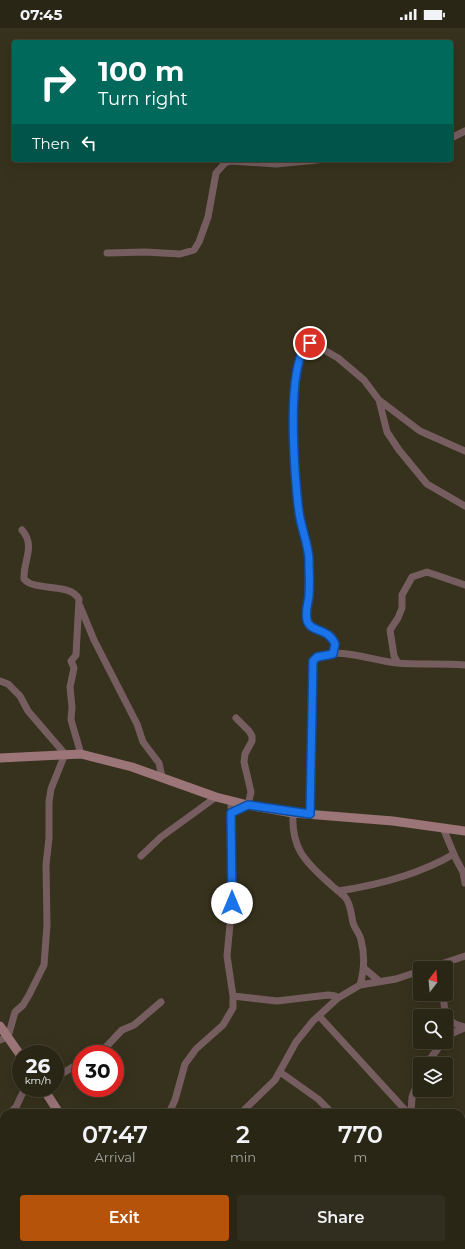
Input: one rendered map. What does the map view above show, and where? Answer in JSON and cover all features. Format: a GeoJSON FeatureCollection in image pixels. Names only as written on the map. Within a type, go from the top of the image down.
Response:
{"type":"FeatureCollection","features":[{"type":"Feature","properties":{"kind":"street"},"geometry":{"type":"LineString","coordinates":[[453,137],[465,131]]}},
{"type":"Feature","properties":{"kind":"street"},"geometry":{"type":"LineString","coordinates":[[107,253],[146,252],[180,254],[194,250],[201,238],[208,217],[216,173],[225,163],[286,164],[302,162]]}},
{"type":"Feature","properties":{"kind":"street"},"geometry":{"type":"LineString","coordinates":[[333,654],[335,644],[332,637],[313,628],[307,619],[309,558],[299,513],[293,453],[294,398],[299,362],[304,348],[312,343],[338,358],[360,376],[379,400],[420,431],[465,452]]}},
{"type":"Feature","properties":{"kind":"street"},"geometry":{"type":"LineString","coordinates":[[379,400],[388,432],[399,450],[427,484],[465,506]]}},
{"type":"Feature","properties":{"kind":"street"},"geometry":{"type":"LineString","coordinates":[[22,530],[27,536],[29,542],[24,579],[30,584],[73,593],[79,599],[78,640],[76,655],[71,661],[74,668],[70,687],[72,723],[81,754]]}},
{"type":"Feature","properties":{"kind":"street"},"geometry":{"type":"LineString","coordinates":[[394,661],[390,630],[398,618],[402,608],[402,594],[412,577],[427,572],[465,585]]}},
{"type":"Feature","properties":{"kind":"street"},"geometry":{"type":"LineString","coordinates":[[80,606],[97,647],[137,724],[143,742],[159,763],[162,777]]}},
{"type":"Feature","properties":{"kind":"street"},"geometry":{"type":"LineString","coordinates":[[310,814],[313,661],[317,657],[333,654],[394,661],[465,665]]}},
{"type":"Feature","properties":{"kind":"street"},"geometry":{"type":"LineString","coordinates":[[0,681],[8,684],[16,692],[32,716],[65,754]]}},
{"type":"Feature","properties":{"kind":"street"},"geometry":{"type":"LineString","coordinates":[[236,718],[252,736],[251,744],[245,754],[244,762],[251,792],[248,805]]}},
{"type":"Feature","properties":{"kind":"street"},"geometry":{"type":"LineString","coordinates":[[4,1038],[15,1012],[23,1005],[44,965],[47,933],[48,892],[46,865],[49,838],[49,802],[52,789],[65,754]]}},
{"type":"Feature","properties":{"kind":"street"},"geometry":{"type":"LineString","coordinates":[[0,758],[81,754],[105,758],[216,797],[248,805],[310,814],[465,830]]}},
{"type":"Feature","properties":{"kind":"street"},"geometry":{"type":"LineString","coordinates":[[141,856],[161,836],[216,797]]}},
{"type":"Feature","properties":{"kind":"street"},"geometry":{"type":"LineString","coordinates":[[171,1109],[175,1100],[185,1064],[196,1049],[227,1020],[233,1008],[233,996],[227,956],[233,892],[231,801]]}},
{"type":"Feature","properties":{"kind":"street"},"geometry":{"type":"LineString","coordinates":[[231,813],[248,805]]}},
{"type":"Feature","properties":{"kind":"street"},"geometry":{"type":"LineString","coordinates":[[293,812],[292,825],[297,848],[305,861],[345,897],[350,906],[354,926],[361,939],[365,969],[360,985]]}},
{"type":"Feature","properties":{"kind":"street"},"geometry":{"type":"LineString","coordinates":[[442,828],[463,872],[465,883]]}},
{"type":"Feature","properties":{"kind":"street"},"geometry":{"type":"LineString","coordinates":[[338,891],[376,885],[407,876],[435,865],[454,854]]}},
{"type":"Feature","properties":{"kind":"street"},"geometry":{"type":"LineString","coordinates":[[452,961],[465,956]]}},
{"type":"Feature","properties":{"kind":"street"},"geometry":{"type":"LineString","coordinates":[[365,969],[379,981]]}},
{"type":"Feature","properties":{"kind":"street"},"geometry":{"type":"LineString","coordinates":[[245,1109],[275,1080],[296,1042],[319,1016],[338,998],[360,985],[396,979],[413,973]]}},
{"type":"Feature","properties":{"kind":"street"},"geometry":{"type":"LineString","coordinates":[[233,996],[277,1001],[328,995],[338,998]]}},
{"type":"Feature","properties":{"kind":"street"},"geometry":{"type":"LineString","coordinates":[[108,1045],[122,1030],[134,1025],[162,1002]]}},
{"type":"Feature","properties":{"kind":"street"},"geometry":{"type":"LineString","coordinates":[[319,1016],[409,1109]]}},
{"type":"Feature","properties":{"kind":"street"},"geometry":{"type":"LineString","coordinates":[[453,1023],[465,1028]]}},
{"type":"Feature","properties":{"kind":"street"},"geometry":{"type":"LineString","coordinates":[[0,1026],[4,1038],[12,1046]]}},
{"type":"Feature","properties":{"kind":"street"},"geometry":{"type":"LineString","coordinates":[[453,1033],[465,1028]]}},
{"type":"Feature","properties":{"kind":"street"},"geometry":{"type":"LineString","coordinates":[[432,1057],[437,1051]]}},
{"type":"Feature","properties":{"kind":"street"},"geometry":{"type":"LineString","coordinates":[[280,1072],[318,1099],[328,1109]]}},
{"type":"Feature","properties":{"kind":"street"},"geometry":{"type":"LineString","coordinates":[[412,1109],[413,1094]]}},
{"type":"Feature","properties":{"kind":"street"},"geometry":{"type":"LineString","coordinates":[[14,1109],[21,1097]]}},
{"type":"Feature","properties":{"kind":"street"},"geometry":{"type":"LineString","coordinates":[[49,1097],[56,1109]]}},
{"type":"Feature","properties":{"kind":"route"},"geometry":{"type":"LineString","coordinates":[[232,903],[233,845],[230,823],[231,813],[248,805],[310,814],[313,713],[312,666],[314,659],[317,657],[333,654],[335,644],[329,634],[313,628],[307,619],[309,558],[301,525],[294,468],[293,420],[296,381],[302,352],[310,343]]}}]}
